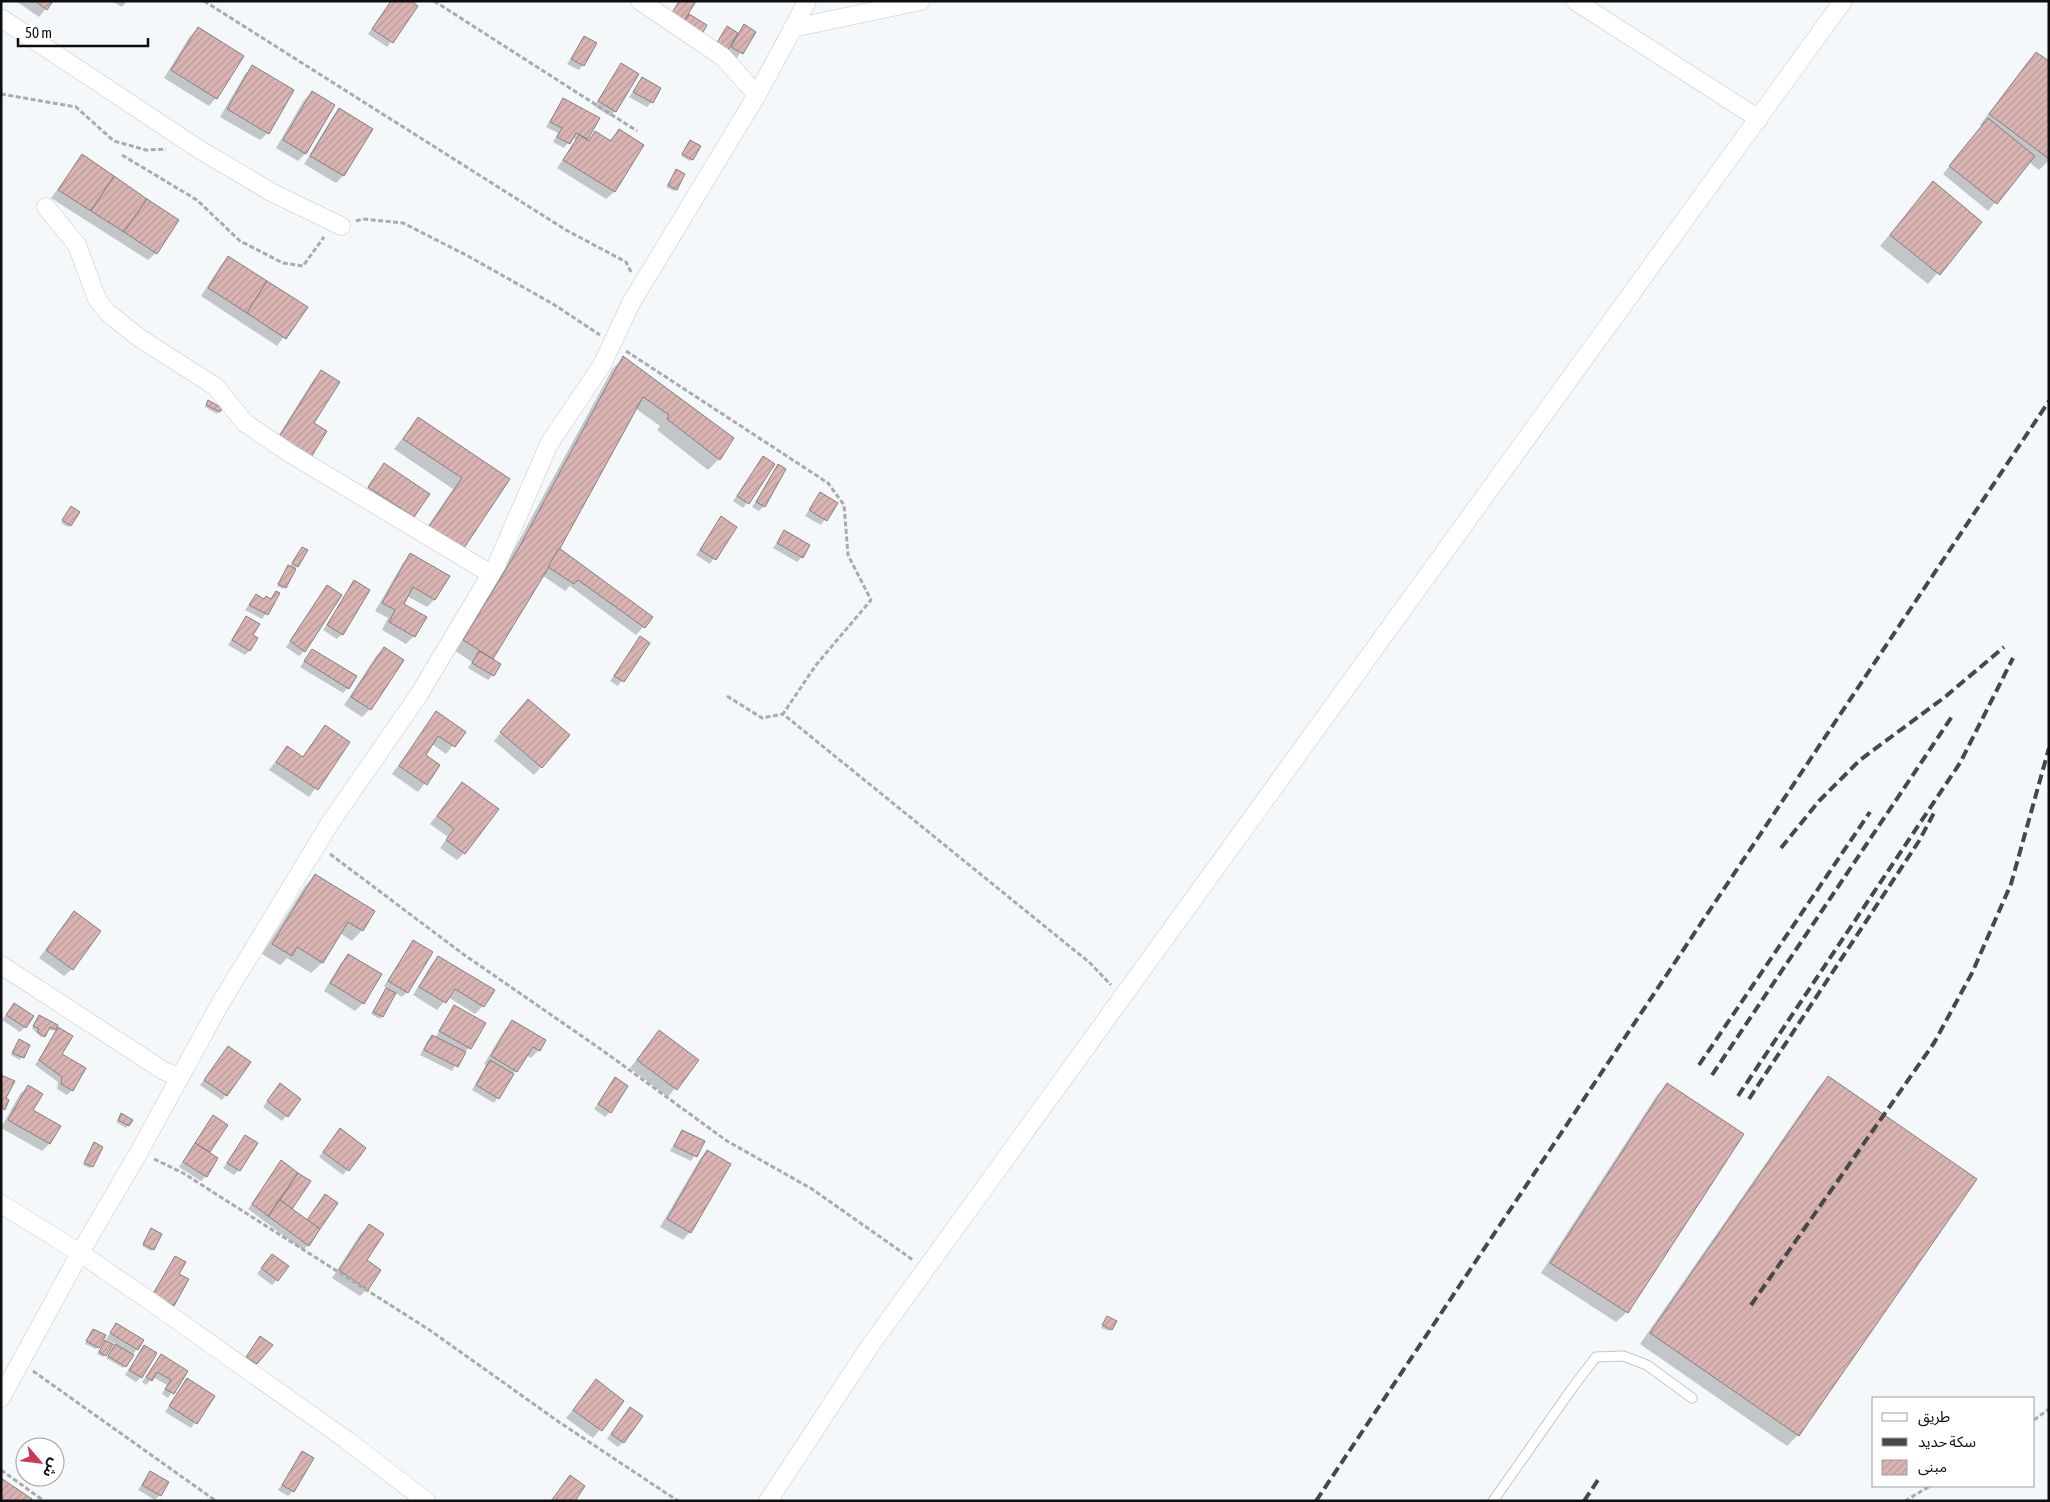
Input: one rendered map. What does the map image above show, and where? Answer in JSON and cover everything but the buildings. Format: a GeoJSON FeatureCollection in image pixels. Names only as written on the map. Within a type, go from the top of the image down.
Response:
{"type":"FeatureCollection","features":[{"type":"Feature","properties":{"kind":"street"},"geometry":{"type":"LineString","coordinates":[[640,1],[723,56],[757,95]]}},
{"type":"Feature","properties":{"kind":"street"},"geometry":{"type":"LineString","coordinates":[[1,1398],[80,1253],[140,1152],[220,1004],[330,823],[418,696],[492,574],[549,444],[602,365],[640,288],[757,95],[807,1]]}},
{"type":"Feature","properties":{"kind":"street"},"geometry":{"type":"LineString","coordinates":[[793,28],[921,1]]}},
{"type":"Feature","properties":{"kind":"street"},"geometry":{"type":"LineString","coordinates":[[1575,1],[1759,119]]}},
{"type":"Feature","properties":{"kind":"street"},"geometry":{"type":"LineString","coordinates":[[768,1501],[870,1346],[1843,1]]}},
{"type":"Feature","properties":{"kind":"street"},"geometry":{"type":"LineString","coordinates":[[1,18],[197,148],[271,192],[341,226]]}},
{"type":"Feature","properties":{"kind":"street"},"geometry":{"type":"LineString","coordinates":[[46,207],[77,245],[97,299],[107,312],[138,337],[216,387],[245,423],[290,454],[492,574]]}},
{"type":"Feature","properties":{"kind":"street"},"geometry":{"type":"LineString","coordinates":[[1,965],[164,1071],[179,1077]]}},
{"type":"Feature","properties":{"kind":"street"},"geometry":{"type":"LineString","coordinates":[[1,1204],[80,1253],[348,1441],[426,1501]]}},
{"type":"Feature","properties":{"kind":"lane"},"geometry":{"type":"LineString","coordinates":[[1494,1501],[1596,1357],[1623,1356],[1647,1365],[1692,1398]]}},
{"type":"Feature","properties":{"kind":"path"},"geometry":{"type":"LineString","coordinates":[[204,1],[566,230],[626,262],[640,288]]}},
{"type":"Feature","properties":{"kind":"path"},"geometry":{"type":"LineString","coordinates":[[434,1],[637,131]]}},
{"type":"Feature","properties":{"kind":"path"},"geometry":{"type":"LineString","coordinates":[[1,94],[76,106],[114,141],[146,150],[197,148]]}},
{"type":"Feature","properties":{"kind":"path"},"geometry":{"type":"LineString","coordinates":[[122,155],[197,200],[240,241],[283,263],[303,266],[328,231],[341,226],[363,219],[403,223],[468,256],[553,304],[828,483],[844,505],[848,555],[871,600],[816,665],[783,714],[762,718],[727,696]]}},
{"type":"Feature","properties":{"kind":"path"},"geometry":{"type":"LineString","coordinates":[[783,714],[1090,963],[1122,997]]}},
{"type":"Feature","properties":{"kind":"path"},"geometry":{"type":"LineString","coordinates":[[317,845],[463,954],[602,1050],[727,1141],[812,1189],[926,1269]]}},
{"type":"Feature","properties":{"kind":"path"},"geometry":{"type":"LineString","coordinates":[[140,1152],[183,1173],[422,1326],[559,1422],[678,1501]]}},
{"type":"Feature","properties":{"kind":"path"},"geometry":{"type":"LineString","coordinates":[[19,1362],[216,1501]]}},
{"type":"Feature","properties":{"kind":"path"},"geometry":{"type":"LineString","coordinates":[[2035,1419],[2049,1408]]}},
{"type":"Feature","properties":{"kind":"path"},"geometry":{"type":"LineString","coordinates":[[1,1470],[44,1501]]}},
{"type":"Feature","properties":{"kind":"path"},"geometry":{"type":"LineString","coordinates":[[1905,1501],[1928,1487]]}},
{"type":"Feature","properties":{"kind":"railway"},"geometry":{"type":"LineString","coordinates":[[1316,1501],[2049,401]]}},
{"type":"Feature","properties":{"kind":"railway"},"geometry":{"type":"LineString","coordinates":[[1781,848],[1819,801],[1860,760],[1945,697],[2004,647]]}},
{"type":"Feature","properties":{"kind":"railway"},"geometry":{"type":"LineString","coordinates":[[1738,1096],[1960,763],[2013,658]]}},
{"type":"Feature","properties":{"kind":"railway"},"geometry":{"type":"LineString","coordinates":[[1712,1075],[1953,715]]}},
{"type":"Feature","properties":{"kind":"railway"},"geometry":{"type":"LineString","coordinates":[[1751,1305],[1934,1043],[1972,973],[2011,884],[2049,748]]}},
{"type":"Feature","properties":{"kind":"railway"},"geometry":{"type":"LineString","coordinates":[[1749,1099],[1919,841],[1935,811]]}},
{"type":"Feature","properties":{"kind":"railway"},"geometry":{"type":"LineString","coordinates":[[1699,1065],[1870,812]]}},
{"type":"Feature","properties":{"kind":"railway"},"geometry":{"type":"LineString","coordinates":[[1584,1501],[1600,1477]]}}]}
